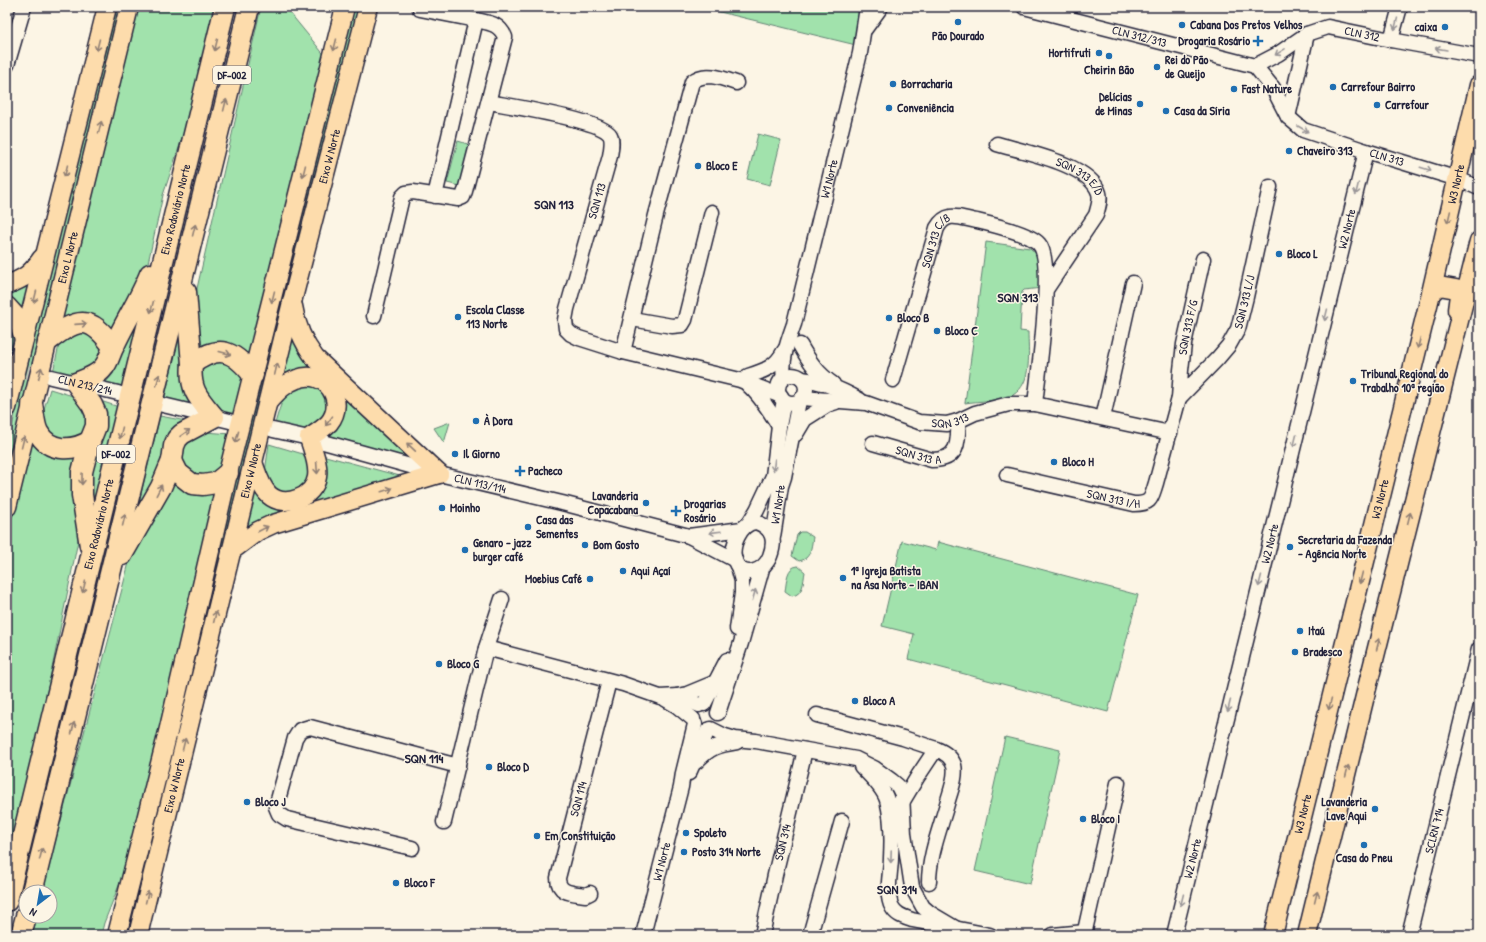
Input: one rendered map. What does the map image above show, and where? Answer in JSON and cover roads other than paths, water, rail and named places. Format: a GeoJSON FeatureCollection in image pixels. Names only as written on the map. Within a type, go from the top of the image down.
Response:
{"type":"FeatureCollection","features":[{"type":"Feature","properties":{"kind":"highway","name":"Eixo Rodoviário Norte"},"geometry":{"type":"LineString","coordinates":[[7,901],[225,7]]}},
{"type":"Feature","properties":{"kind":"highway","name":"Eixo Rodoviário Norte"},"geometry":{"type":"LineString","coordinates":[[34,884],[249,7]]}},
{"type":"Feature","properties":{"kind":"highway"},"geometry":{"type":"LineString","coordinates":[[92,555],[82,495],[82,472],[90,441],[96,426],[96,414],[76,383],[98,373],[104,368],[113,347],[145,288],[173,221]]}},
{"type":"Feature","properties":{"kind":"highway"},"geometry":{"type":"LineString","coordinates":[[111,572],[153,501],[172,461],[174,446],[182,434],[222,419],[195,394],[191,374],[192,364],[187,314],[185,268]]}},
{"type":"Feature","properties":{"kind":"highway"},"geometry":{"type":"LineString","coordinates":[[48,341],[70,326],[86,323],[91,324],[99,330],[113,347]]}},
{"type":"Feature","properties":{"kind":"highway"},"geometry":{"type":"LineString","coordinates":[[192,364],[210,353],[221,351],[237,358],[254,375]]}},
{"type":"Feature","properties":{"kind":"highway"},"geometry":{"type":"LineString","coordinates":[[32,404],[38,433],[46,442],[55,447],[65,449],[74,448],[90,441]]}},
{"type":"Feature","properties":{"kind":"highway"},"geometry":{"type":"LineString","coordinates":[[172,461],[178,472],[192,484],[203,485],[216,483],[228,473]]}},
{"type":"Feature","properties":{"kind":"highway"},"geometry":{"type":"LineString","coordinates":[[21,935],[24,924]]}},
{"type":"Feature","properties":{"kind":"main road","name":"Eixo L Norte"},"geometry":{"type":"LineString","coordinates":[[7,407],[107,7]]}},
{"type":"Feature","properties":{"kind":"main road","name":"Eixo L Norte"},"geometry":{"type":"LineString","coordinates":[[7,507],[129,7]]}},
{"type":"Feature","properties":{"kind":"main road","name":"Eixo W Norte"},"geometry":{"type":"LineString","coordinates":[[118,935],[169,728],[228,473],[254,375],[344,7]]}},
{"type":"Feature","properties":{"kind":"main road","name":"Eixo W Norte"},"geometry":{"type":"LineString","coordinates":[[138,935],[292,302],[368,7]]}},
{"type":"Feature","properties":{"kind":"main road","name":"W3 Norte"},"geometry":{"type":"LineString","coordinates":[[1272,935],[1432,293],[1479,85]]}},
{"type":"Feature","properties":{"kind":"main road"},"geometry":{"type":"LineString","coordinates":[[1307,935],[1479,241]]}},
{"type":"Feature","properties":{"kind":"main road"},"geometry":{"type":"LineString","coordinates":[[7,285],[22,280],[31,273],[47,251]]}},
{"type":"Feature","properties":{"kind":"main road"},"geometry":{"type":"LineString","coordinates":[[1432,293],[1439,286],[1446,286],[1456,289],[1459,295],[1454,341]]}},
{"type":"Feature","properties":{"kind":"main road"},"geometry":{"type":"LineString","coordinates":[[292,302],[295,320],[300,335],[315,358],[439,474]]}},
{"type":"Feature","properties":{"kind":"main road"},"geometry":{"type":"LineString","coordinates":[[7,306],[17,317],[24,339]]}},
{"type":"Feature","properties":{"kind":"main road"},"geometry":{"type":"LineString","coordinates":[[253,462],[263,487],[270,495],[278,500],[296,500],[307,495],[313,488],[317,478],[316,460],[309,438],[329,423],[335,409],[333,396],[325,381],[318,378],[309,377],[298,378],[280,389],[268,402]]}},
{"type":"Feature","properties":{"kind":"main road"},"geometry":{"type":"LineString","coordinates":[[231,551],[258,531],[273,524],[439,474]]}},
{"type":"Feature","properties":{"kind":"street"},"geometry":{"type":"LineString","coordinates":[[7,65],[24,7]]}},
{"type":"Feature","properties":{"kind":"street","name":"W1 Norte"},"geometry":{"type":"LineString","coordinates":[[801,378],[803,371],[794,344],[794,324],[860,53],[867,7]]}},
{"type":"Feature","properties":{"kind":"street"},"geometry":{"type":"LineString","coordinates":[[862,33],[881,7]]}},
{"type":"Feature","properties":{"kind":"street","name":"CLN 312/313"},"geometry":{"type":"LineString","coordinates":[[1024,7],[1255,66]]}},
{"type":"Feature","properties":{"kind":"street"},"geometry":{"type":"LineString","coordinates":[[1392,40],[1400,7]]}},
{"type":"Feature","properties":{"kind":"street"},"geometry":{"type":"LineString","coordinates":[[374,316],[402,197],[406,193],[413,192],[458,199],[463,197],[505,37],[502,29],[497,26],[476,20],[420,9]]}},
{"type":"Feature","properties":{"kind":"street"},"geometry":{"type":"LineString","coordinates":[[435,196],[476,20]]}},
{"type":"Feature","properties":{"kind":"street","name":"CLN 312"},"geometry":{"type":"LineString","coordinates":[[1255,66],[1278,54],[1307,34],[1328,27],[1479,56]]}},
{"type":"Feature","properties":{"kind":"street"},"geometry":{"type":"LineString","coordinates":[[1288,117],[1307,34]]}},
{"type":"Feature","properties":{"kind":"street","name":"CLN 313"},"geometry":{"type":"LineString","coordinates":[[1255,66],[1273,88],[1288,117],[1302,130],[1458,179],[1479,188]]}},
{"type":"Feature","properties":{"kind":"street"},"geometry":{"type":"LineString","coordinates":[[624,352],[656,215],[692,82],[702,76],[724,79],[736,83]]}},
{"type":"Feature","properties":{"kind":"street","name":"SQN 113"},"geometry":{"type":"LineString","coordinates":[[489,102],[571,118],[594,126],[610,134],[610,156],[569,301],[565,320],[566,329],[571,334],[624,352],[745,380],[783,398]]}},
{"type":"Feature","properties":{"kind":"street","name":"SQN 313 E/D"},"geometry":{"type":"LineString","coordinates":[[997,144],[1058,162],[1076,170],[1091,180],[1099,194],[1099,203],[1096,215],[1047,288]]}},
{"type":"Feature","properties":{"kind":"street","name":"W2 Norte"},"geometry":{"type":"LineString","coordinates":[[1174,935],[1366,151]]}},
{"type":"Feature","properties":{"kind":"street","name":"SQN 313 L/J"},"geometry":{"type":"LineString","coordinates":[[1179,398],[1218,358],[1229,345],[1238,329],[1270,187]]}},
{"type":"Feature","properties":{"kind":"street"},"geometry":{"type":"LineString","coordinates":[[632,319],[672,326],[682,325],[685,320],[712,212]]}},
{"type":"Feature","properties":{"kind":"street","name":"SQN 313 C/B"},"geometry":{"type":"LineString","coordinates":[[893,380],[937,228],[944,218],[956,217],[988,224],[1034,239],[1040,244],[1045,256],[1047,288]]}},
{"type":"Feature","properties":{"kind":"street","name":"SQN 313 F/G"},"geometry":{"type":"LineString","coordinates":[[1179,398],[1184,344],[1203,259]]}},
{"type":"Feature","properties":{"kind":"street"},"geometry":{"type":"LineString","coordinates":[[1103,418],[1133,283]]}},
{"type":"Feature","properties":{"kind":"street"},"geometry":{"type":"LineString","coordinates":[[1036,404],[1047,288]]}},
{"type":"Feature","properties":{"kind":"street"},"geometry":{"type":"LineString","coordinates":[[779,426],[754,390],[745,380],[772,367],[794,344],[840,395],[805,419],[789,446]]}},
{"type":"Feature","properties":{"kind":"street","name":"W1 Norte"},"geometry":{"type":"LineString","coordinates":[[783,379],[782,368],[794,344]]}},
{"type":"Feature","properties":{"kind":"street"},"geometry":{"type":"LineString","coordinates":[[789,375],[795,375],[801,378],[806,387],[806,391],[800,400],[789,402],[783,398],[779,388],[783,379],[789,375]]}},
{"type":"Feature","properties":{"kind":"street","name":"CLN 213/214"},"geometry":{"type":"LineString","coordinates":[[51,377],[118,393]]}},
{"type":"Feature","properties":{"kind":"street","name":"SQN 313"},"geometry":{"type":"LineString","coordinates":[[801,378],[811,380],[840,395],[919,422],[947,424],[958,421],[975,413],[1009,404],[1036,404],[1170,433]]}},
{"type":"Feature","properties":{"kind":"street","name":"SQN 113"},"geometry":{"type":"LineString","coordinates":[[745,380],[783,379]]}},
{"type":"Feature","properties":{"kind":"street","name":"SQN 313"},"geometry":{"type":"LineString","coordinates":[[800,400],[840,395]]}},
{"type":"Feature","properties":{"kind":"street","name":"W1 Norte"},"geometry":{"type":"LineString","coordinates":[[746,526],[758,510],[773,476],[783,398]]}},
{"type":"Feature","properties":{"kind":"street"},"geometry":{"type":"LineString","coordinates":[[1170,433],[1179,398]]}},
{"type":"Feature","properties":{"kind":"street","name":"W1 Norte"},"geometry":{"type":"LineString","coordinates":[[773,537],[781,486],[800,400]]}},
{"type":"Feature","properties":{"kind":"street"},"geometry":{"type":"LineString","coordinates":[[163,405],[222,419]]}},
{"type":"Feature","properties":{"kind":"street","name":"SQN 313 A"},"geometry":{"type":"LineString","coordinates":[[873,443],[932,460],[941,460],[947,458],[953,453],[959,436],[958,421]]}},
{"type":"Feature","properties":{"kind":"street","name":"CLN 113/114"},"geometry":{"type":"LineString","coordinates":[[273,430],[309,438],[439,474],[562,502],[689,536],[736,563]]}},
{"type":"Feature","properties":{"kind":"street","name":"SQN 313 I/H"},"geometry":{"type":"LineString","coordinates":[[1007,475],[1134,504],[1142,504],[1149,502],[1152,497],[1170,433]]}},
{"type":"Feature","properties":{"kind":"street"},"geometry":{"type":"LineString","coordinates":[[694,722],[693,714],[695,709],[701,704],[716,682],[734,640],[738,623],[742,581],[736,563],[736,544],[746,526],[756,522],[763,524],[770,530],[773,537],[773,548],[770,558],[762,569],[757,572],[742,570],[736,563]]}},
{"type":"Feature","properties":{"kind":"street","name":"CLN 113/114"},"geometry":{"type":"LineString","coordinates":[[689,536],[746,526]]}},
{"type":"Feature","properties":{"kind":"street","name":"W1 Norte"},"geometry":{"type":"LineString","coordinates":[[681,787],[714,723],[741,643],[762,569]]}},
{"type":"Feature","properties":{"kind":"street"},"geometry":{"type":"LineString","coordinates":[[444,822],[486,648],[502,599]]}},
{"type":"Feature","properties":{"kind":"street"},"geometry":{"type":"LineString","coordinates":[[486,648],[670,697],[701,704],[709,704],[715,707],[714,723],[725,736],[856,759],[874,768],[898,786],[902,794],[903,801],[889,900],[895,912],[912,920],[990,935]]}},
{"type":"Feature","properties":{"kind":"street","name":"SCLRN 714"},"geometry":{"type":"LineString","coordinates":[[1409,935],[1479,650]]}},
{"type":"Feature","properties":{"kind":"street","name":"SQN 114"},"geometry":{"type":"LineString","coordinates":[[590,893],[586,895],[564,890],[560,888],[558,884],[558,878],[609,681]]}},
{"type":"Feature","properties":{"kind":"street"},"geometry":{"type":"LineString","coordinates":[[670,697],[687,694],[716,682]]}},
{"type":"Feature","properties":{"kind":"street"},"geometry":{"type":"LineString","coordinates":[[670,697],[677,706],[703,730],[714,723]]}},
{"type":"Feature","properties":{"kind":"street"},"geometry":{"type":"LineString","coordinates":[[817,714],[903,738],[945,752],[950,758],[954,765],[953,783],[930,868],[929,882]]}},
{"type":"Feature","properties":{"kind":"street","name":"W1 Norte"},"geometry":{"type":"LineString","coordinates":[[643,935],[681,787],[682,772],[694,722]]}},
{"type":"Feature","properties":{"kind":"street"},"geometry":{"type":"LineString","coordinates":[[412,848],[287,818],[279,814],[276,807],[295,738],[300,730],[310,727],[458,766]]}},
{"type":"Feature","properties":{"kind":"street"},"geometry":{"type":"LineString","coordinates":[[692,766],[705,753],[721,744],[750,741]]}},
{"type":"Feature","properties":{"kind":"street"},"geometry":{"type":"LineString","coordinates":[[888,810],[903,801],[936,749]]}},
{"type":"Feature","properties":{"kind":"street","name":"SQN 314"},"geometry":{"type":"LineString","coordinates":[[762,935],[805,750]]}},
{"type":"Feature","properties":{"kind":"street"},"geometry":{"type":"LineString","coordinates":[[856,759],[884,794],[887,800],[888,810],[898,835],[912,887],[923,907],[930,913],[957,929]]}},
{"type":"Feature","properties":{"kind":"street"},"geometry":{"type":"LineString","coordinates":[[884,794],[918,776]]}},
{"type":"Feature","properties":{"kind":"street"},"geometry":{"type":"LineString","coordinates":[[1053,935],[1085,934],[1118,783]]}},
{"type":"Feature","properties":{"kind":"street"},"geometry":{"type":"LineString","coordinates":[[810,935],[842,821]]}},
{"type":"Feature","properties":{"kind":"street"},"geometry":{"type":"LineString","coordinates":[[912,920],[923,907]]}},
{"type":"Feature","properties":{"kind":"tunnel"},"geometry":{"type":"LineString","coordinates":[[7,367],[49,377]]}},
{"type":"Feature","properties":{"kind":"place","name":"Pão Dourado"},"geometry":{"type":"Point","coordinates":[958,22]}},
{"type":"Feature","properties":{"kind":"place","name":"Cabana Dos Pretos Velhos"},"geometry":{"type":"Point","coordinates":[1182,25]}},
{"type":"Feature","properties":{"kind":"place","name":"caixa"},"geometry":{"type":"Point","coordinates":[1445,27]}},
{"type":"Feature","properties":{"kind":"place","name":"Drogaria Rosário"},"geometry":{"type":"Point","coordinates":[1258,41]}},
{"type":"Feature","properties":{"kind":"place","name":"Hortifruti"},"geometry":{"type":"Point","coordinates":[1099,53]}},
{"type":"Feature","properties":{"kind":"place","name":"Cheirin Bão"},"geometry":{"type":"Point","coordinates":[1109,56]}},
{"type":"Feature","properties":{"kind":"place","name":"Rei do Pão de Queijo"},"geometry":{"type":"Point","coordinates":[1157,67]}},
{"type":"Feature","properties":{"kind":"place","name":"Borracharia"},"geometry":{"type":"Point","coordinates":[893,84]}},
{"type":"Feature","properties":{"kind":"place","name":"Carrefour Bairro"},"geometry":{"type":"Point","coordinates":[1333,87]}},
{"type":"Feature","properties":{"kind":"place","name":"Fast Nature"},"geometry":{"type":"Point","coordinates":[1234,89]}},
{"type":"Feature","properties":{"kind":"place","name":"Delícias de Minas"},"geometry":{"type":"Point","coordinates":[1140,104]}},
{"type":"Feature","properties":{"kind":"place","name":"Carrefour"},"geometry":{"type":"Point","coordinates":[1377,105]}},
{"type":"Feature","properties":{"kind":"place","name":"Conveniência"},"geometry":{"type":"Point","coordinates":[889,108]}},
{"type":"Feature","properties":{"kind":"place","name":"Casa da Síria"},"geometry":{"type":"Point","coordinates":[1166,111]}},
{"type":"Feature","properties":{"kind":"place","name":"Chaveiro 313"},"geometry":{"type":"Point","coordinates":[1289,151]}},
{"type":"Feature","properties":{"kind":"place","name":"Bloco E"},"geometry":{"type":"Point","coordinates":[698,166]}},
{"type":"Feature","properties":{"kind":"place","name":"Bloco L"},"geometry":{"type":"Point","coordinates":[1279,254]}},
{"type":"Feature","properties":{"kind":"place","name":"Escola Classe 113 Norte"},"geometry":{"type":"Point","coordinates":[458,317]}},
{"type":"Feature","properties":{"kind":"place","name":"Bloco B"},"geometry":{"type":"Point","coordinates":[889,318]}},
{"type":"Feature","properties":{"kind":"place","name":"Bloco C"},"geometry":{"type":"Point","coordinates":[937,331]}},
{"type":"Feature","properties":{"kind":"place","name":"Tribunal Regional do Trabalho 10ª região"},"geometry":{"type":"Point","coordinates":[1353,381]}},
{"type":"Feature","properties":{"kind":"place","name":"À Dora"},"geometry":{"type":"Point","coordinates":[476,421]}},
{"type":"Feature","properties":{"kind":"place","name":"Il Giorno"},"geometry":{"type":"Point","coordinates":[455,454]}},
{"type":"Feature","properties":{"kind":"place","name":"Bloco H"},"geometry":{"type":"Point","coordinates":[1054,462]}},
{"type":"Feature","properties":{"kind":"place","name":"Pacheco"},"geometry":{"type":"Point","coordinates":[520,471]}},
{"type":"Feature","properties":{"kind":"place","name":"Lavanderia Copacabana"},"geometry":{"type":"Point","coordinates":[646,503]}},
{"type":"Feature","properties":{"kind":"place","name":"Moinho"},"geometry":{"type":"Point","coordinates":[442,508]}},
{"type":"Feature","properties":{"kind":"place","name":"Drogarias Rosário"},"geometry":{"type":"Point","coordinates":[676,511]}},
{"type":"Feature","properties":{"kind":"place","name":"Casa das Sementes"},"geometry":{"type":"Point","coordinates":[528,527]}},
{"type":"Feature","properties":{"kind":"place","name":"Bom Gosto"},"geometry":{"type":"Point","coordinates":[585,545]}},
{"type":"Feature","properties":{"kind":"place","name":"Secretaria da Fazenda - Agência Norte"},"geometry":{"type":"Point","coordinates":[1290,547]}},
{"type":"Feature","properties":{"kind":"place","name":"Genaro - jazz burger café"},"geometry":{"type":"Point","coordinates":[465,550]}},
{"type":"Feature","properties":{"kind":"place","name":"Aqui Açaí"},"geometry":{"type":"Point","coordinates":[623,571]}},
{"type":"Feature","properties":{"kind":"place","name":"1ª Igreja Batista na Asa Norte - IBAN"},"geometry":{"type":"Point","coordinates":[843,578]}},
{"type":"Feature","properties":{"kind":"place","name":"Moebius Café"},"geometry":{"type":"Point","coordinates":[590,579]}},
{"type":"Feature","properties":{"kind":"place","name":"Itaú"},"geometry":{"type":"Point","coordinates":[1300,631]}},
{"type":"Feature","properties":{"kind":"place","name":"Bradesco"},"geometry":{"type":"Point","coordinates":[1295,652]}},
{"type":"Feature","properties":{"kind":"place","name":"Bloco G"},"geometry":{"type":"Point","coordinates":[439,664]}},
{"type":"Feature","properties":{"kind":"place","name":"Bloco A"},"geometry":{"type":"Point","coordinates":[855,701]}},
{"type":"Feature","properties":{"kind":"place","name":"Bloco D"},"geometry":{"type":"Point","coordinates":[489,767]}},
{"type":"Feature","properties":{"kind":"place","name":"Bloco J"},"geometry":{"type":"Point","coordinates":[247,802]}},
{"type":"Feature","properties":{"kind":"place","name":"Lavanderia Lave Aqui"},"geometry":{"type":"Point","coordinates":[1375,809]}},
{"type":"Feature","properties":{"kind":"place","name":"Bloco I"},"geometry":{"type":"Point","coordinates":[1083,819]}},
{"type":"Feature","properties":{"kind":"place","name":"Spoleto"},"geometry":{"type":"Point","coordinates":[686,833]}},
{"type":"Feature","properties":{"kind":"place","name":"Em Constituição"},"geometry":{"type":"Point","coordinates":[537,836]}},
{"type":"Feature","properties":{"kind":"place","name":"Casa do Pneu"},"geometry":{"type":"Point","coordinates":[1364,845]}},
{"type":"Feature","properties":{"kind":"place","name":"Posto 314 Norte"},"geometry":{"type":"Point","coordinates":[684,852]}},
{"type":"Feature","properties":{"kind":"place","name":"Bloco F"},"geometry":{"type":"Point","coordinates":[396,883]}},
{"type":"Feature","properties":{"kind":"district","name":"SQN 113"},"geometry":{"type":"Point","coordinates":[554,204]}},
{"type":"Feature","properties":{"kind":"district","name":"SQN 313"},"geometry":{"type":"Point","coordinates":[1018,297]}},
{"type":"Feature","properties":{"kind":"district","name":"SQN 114"},"geometry":{"type":"Point","coordinates":[424,758]}},
{"type":"Feature","properties":{"kind":"district","name":"SQN 314"},"geometry":{"type":"Point","coordinates":[897,889]}}]}
